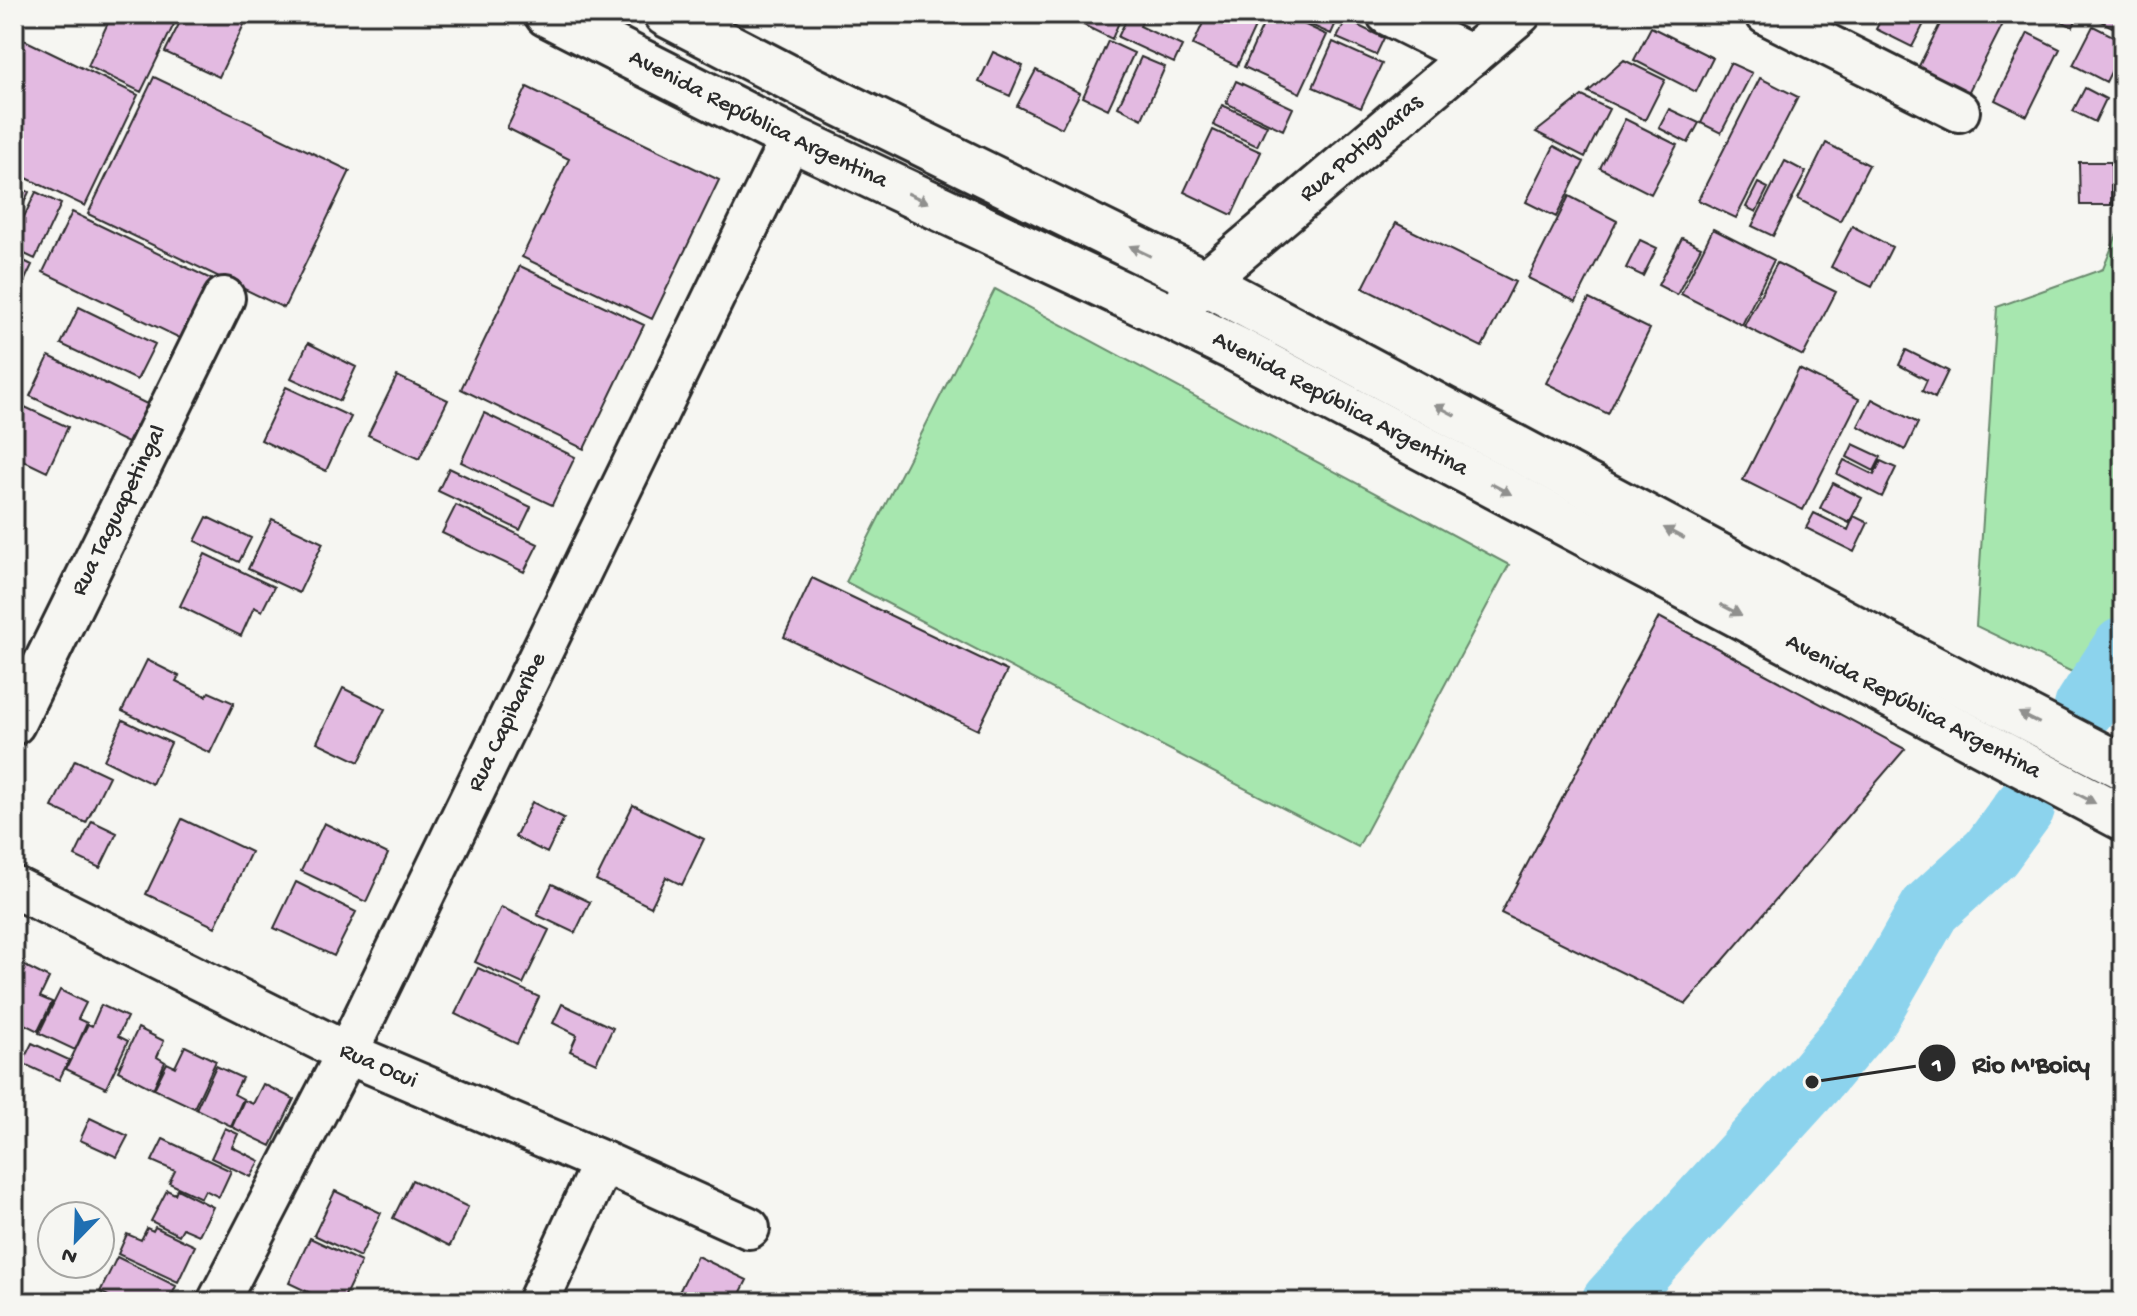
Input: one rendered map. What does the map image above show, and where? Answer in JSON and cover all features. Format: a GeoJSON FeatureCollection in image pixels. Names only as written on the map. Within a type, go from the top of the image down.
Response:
{"type":"FeatureCollection","features":[{"type":"Feature","properties":{"kind":"main road","name":"Avenida República Argentina"},"geometry":{"type":"LineString","coordinates":[[547,14],[791,138],[1171,317],[2123,818]]}},
{"type":"Feature","properties":{"kind":"main road","name":"Avenida República Argentina"},"geometry":{"type":"LineString","coordinates":[[666,14],[809,88],[1204,282],[1848,625],[2123,767]]}},
{"type":"Feature","properties":{"kind":"main road"},"geometry":{"type":"LineString","coordinates":[[791,138],[803,127],[822,123],[906,134]]}},
{"type":"Feature","properties":{"kind":"street"},"geometry":{"type":"LineString","coordinates":[[1387,14],[1471,56]]}},
{"type":"Feature","properties":{"kind":"street","name":"Rua Potiguaras"},"geometry":{"type":"LineString","coordinates":[[1171,317],[1204,282],[1520,14]]}},
{"type":"Feature","properties":{"kind":"street"},"geometry":{"type":"LineString","coordinates":[[1766,14],[1959,111]]}},
{"type":"Feature","properties":{"kind":"street","name":"Rua Capibaribe"},"geometry":{"type":"LineString","coordinates":[[218,1302],[347,1053],[791,138]]}},
{"type":"Feature","properties":{"kind":"street","name":"Rua Taguapetingal"},"geometry":{"type":"LineString","coordinates":[[14,724],[224,298]]}},
{"type":"Feature","properties":{"kind":"street","name":"Rua Ocui"},"geometry":{"type":"LineString","coordinates":[[14,887],[347,1053],[749,1228]]}},
{"type":"Feature","properties":{"kind":"street"},"geometry":{"type":"LineString","coordinates":[[538,1302],[603,1162]]}},
{"type":"Feature","properties":{"kind":"green space"},"geometry":{"type":"Polygon","coordinates":[[[2123,220],[2123,680],[2070,671],[1976,626],[1997,307],[2103,269],[2123,220]]]}},
{"type":"Feature","properties":{"kind":"green space"},"geometry":{"type":"Polygon","coordinates":[[[995,289],[1509,565],[1358,847],[846,582],[995,289]]]}},
{"type":"Feature","properties":{"kind":"building"},"geometry":{"type":"Polygon","coordinates":[[[112,14],[179,14],[141,92],[88,66],[112,14]]]}},
{"type":"Feature","properties":{"kind":"building"},"geometry":{"type":"Polygon","coordinates":[[[184,14],[249,14],[219,77],[165,52],[184,14]]]}},
{"type":"Feature","properties":{"kind":"building"},"geometry":{"type":"Polygon","coordinates":[[[1061,14],[1120,14],[1122,15],[1112,39],[1061,14]]]}},
{"type":"Feature","properties":{"kind":"building"},"geometry":{"type":"Polygon","coordinates":[[[1129,14],[1143,20],[1140,26],[1182,46],[1174,63],[1118,37],[1129,14]]]}},
{"type":"Feature","properties":{"kind":"building"},"geometry":{"type":"Polygon","coordinates":[[[1207,14],[1261,14],[1237,66],[1193,45],[1207,14]]]}},
{"type":"Feature","properties":{"kind":"building"},"geometry":{"type":"Polygon","coordinates":[[[1268,14],[1282,14],[1327,35],[1300,93],[1244,67],[1268,14]]]}},
{"type":"Feature","properties":{"kind":"building"},"geometry":{"type":"Polygon","coordinates":[[[1286,14],[1335,14],[1339,16],[1331,34],[1286,14]]]}},
{"type":"Feature","properties":{"kind":"building"},"geometry":{"type":"Polygon","coordinates":[[[1884,14],[1929,14],[1912,47],[1876,29],[1884,14]]]}},
{"type":"Feature","properties":{"kind":"building"},"geometry":{"type":"Polygon","coordinates":[[[1945,14],[2007,16],[1967,95],[1917,70],[1945,14]]]}},
{"type":"Feature","properties":{"kind":"building"},"geometry":{"type":"Polygon","coordinates":[[[2047,14],[2079,14],[2073,27],[2047,14]]]}},
{"type":"Feature","properties":{"kind":"building"},"geometry":{"type":"Polygon","coordinates":[[[2087,14],[2119,14],[2112,27],[2087,14]]]}},
{"type":"Feature","properties":{"kind":"building"},"geometry":{"type":"Polygon","coordinates":[[[1346,20],[1384,38],[1376,55],[1337,38],[1346,20]]]}},
{"type":"Feature","properties":{"kind":"building"},"geometry":{"type":"Polygon","coordinates":[[[2093,26],[2123,41],[2123,48],[2106,82],[2073,65],[2093,26]]]}},
{"type":"Feature","properties":{"kind":"building"},"geometry":{"type":"Polygon","coordinates":[[[1651,27],[1713,58],[1696,92],[1634,60],[1651,27]]]}},
{"type":"Feature","properties":{"kind":"building"},"geometry":{"type":"Polygon","coordinates":[[[2028,33],[2060,49],[2027,116],[1995,100],[2028,33]]]}},
{"type":"Feature","properties":{"kind":"building"},"geometry":{"type":"Polygon","coordinates":[[[14,35],[138,95],[85,206],[14,172],[14,35]]]}},
{"type":"Feature","properties":{"kind":"building"},"geometry":{"type":"Polygon","coordinates":[[[1108,41],[1134,53],[1108,109],[1083,97],[1108,41]]]}},
{"type":"Feature","properties":{"kind":"building"},"geometry":{"type":"Polygon","coordinates":[[[1333,42],[1382,64],[1361,108],[1313,87],[1333,42]]]}},
{"type":"Feature","properties":{"kind":"building"},"geometry":{"type":"Polygon","coordinates":[[[993,52],[1023,66],[1010,96],[979,82],[993,52]]]}},
{"type":"Feature","properties":{"kind":"building"},"geometry":{"type":"Polygon","coordinates":[[[1141,57],[1165,67],[1142,119],[1118,107],[1141,57]]]}},
{"type":"Feature","properties":{"kind":"building"},"geometry":{"type":"Polygon","coordinates":[[[1624,60],[1665,80],[1645,120],[1588,92],[1624,60]]]}},
{"type":"Feature","properties":{"kind":"building"},"geometry":{"type":"Polygon","coordinates":[[[1730,63],[1752,73],[1721,133],[1701,123],[1730,63]]]}},
{"type":"Feature","properties":{"kind":"building"},"geometry":{"type":"Polygon","coordinates":[[[1036,70],[1080,93],[1062,128],[1017,106],[1036,70]]]}},
{"type":"Feature","properties":{"kind":"building"},"geometry":{"type":"Polygon","coordinates":[[[154,77],[350,171],[284,308],[88,214],[154,77]]]}},
{"type":"Feature","properties":{"kind":"building"},"geometry":{"type":"Polygon","coordinates":[[[1760,78],[1798,97],[1736,218],[1698,200],[1760,78]]]}},
{"type":"Feature","properties":{"kind":"building"},"geometry":{"type":"Polygon","coordinates":[[[1236,81],[1293,108],[1283,130],[1226,103],[1236,81]]]}},
{"type":"Feature","properties":{"kind":"building"},"geometry":{"type":"Polygon","coordinates":[[[527,87],[719,180],[652,319],[522,257],[569,159],[507,128],[527,87]]]}},
{"type":"Feature","properties":{"kind":"building"},"geometry":{"type":"Polygon","coordinates":[[[2085,88],[2106,99],[2095,122],[2073,111],[2085,88]]]}},
{"type":"Feature","properties":{"kind":"building"},"geometry":{"type":"Polygon","coordinates":[[[1582,96],[1609,109],[1585,157],[1536,132],[1582,96]]]}},
{"type":"Feature","properties":{"kind":"building"},"geometry":{"type":"Polygon","coordinates":[[[1222,105],[1267,125],[1257,146],[1213,125],[1222,105]]]}},
{"type":"Feature","properties":{"kind":"building"},"geometry":{"type":"Polygon","coordinates":[[[1669,109],[1699,123],[1688,143],[1659,128],[1669,109]]]}},
{"type":"Feature","properties":{"kind":"building"},"geometry":{"type":"Polygon","coordinates":[[[1625,119],[1677,145],[1651,194],[1600,168],[1625,119]]]}},
{"type":"Feature","properties":{"kind":"building"},"geometry":{"type":"Polygon","coordinates":[[[1213,130],[1261,152],[1232,215],[1184,192],[1213,130]]]}},
{"type":"Feature","properties":{"kind":"building"},"geometry":{"type":"Polygon","coordinates":[[[1826,143],[1869,165],[1840,221],[1798,199],[1826,143]]]}},
{"type":"Feature","properties":{"kind":"building"},"geometry":{"type":"Polygon","coordinates":[[[1554,146],[1584,162],[1556,217],[1526,202],[1554,146]]]}},
{"type":"Feature","properties":{"kind":"building"},"geometry":{"type":"Polygon","coordinates":[[[1785,161],[1806,172],[1773,236],[1752,226],[1785,161]]]}},
{"type":"Feature","properties":{"kind":"building"},"geometry":{"type":"Polygon","coordinates":[[[2079,162],[2111,162],[2111,205],[2080,205],[2079,162]]]}},
{"type":"Feature","properties":{"kind":"building"},"geometry":{"type":"Polygon","coordinates":[[[2113,174],[2123,174],[2123,205],[2113,205],[2113,174]]]}},
{"type":"Feature","properties":{"kind":"building"},"geometry":{"type":"Polygon","coordinates":[[[1758,183],[1768,188],[1756,212],[1746,207],[1758,183]]]}},
{"type":"Feature","properties":{"kind":"building"},"geometry":{"type":"Polygon","coordinates":[[[14,185],[29,192],[14,223],[14,185]]]}},
{"type":"Feature","properties":{"kind":"building"},"geometry":{"type":"Polygon","coordinates":[[[36,192],[61,204],[35,259],[14,249],[14,237],[36,192]]]}},
{"type":"Feature","properties":{"kind":"building"},"geometry":{"type":"Polygon","coordinates":[[[1569,196],[1617,221],[1576,302],[1528,278],[1569,196]]]}},
{"type":"Feature","properties":{"kind":"building"},"geometry":{"type":"Polygon","coordinates":[[[72,212],[215,281],[186,341],[43,272],[72,212]]]}},
{"type":"Feature","properties":{"kind":"building"},"geometry":{"type":"Polygon","coordinates":[[[1396,223],[1515,282],[1482,347],[1363,288],[1396,223]]]}},
{"type":"Feature","properties":{"kind":"building"},"geometry":{"type":"Polygon","coordinates":[[[1852,226],[1892,247],[1872,287],[1831,267],[1852,226]]]}},
{"type":"Feature","properties":{"kind":"building"},"geometry":{"type":"Polygon","coordinates":[[[1713,229],[1774,260],[1742,325],[1681,294],[1713,229]]]}},
{"type":"Feature","properties":{"kind":"building"},"geometry":{"type":"Polygon","coordinates":[[[1682,238],[1701,247],[1677,295],[1658,285],[1682,238]]]}},
{"type":"Feature","properties":{"kind":"building"},"geometry":{"type":"Polygon","coordinates":[[[1640,240],[1657,248],[1643,276],[1626,268],[1640,240]]]}},
{"type":"Feature","properties":{"kind":"building"},"geometry":{"type":"Polygon","coordinates":[[[14,256],[32,265],[14,303],[14,256]]]}},
{"type":"Feature","properties":{"kind":"building"},"geometry":{"type":"Polygon","coordinates":[[[1777,263],[1836,292],[1803,356],[1744,326],[1777,263]]]}},
{"type":"Feature","properties":{"kind":"building"},"geometry":{"type":"Polygon","coordinates":[[[520,266],[644,325],[584,449],[461,389],[520,266]]]}},
{"type":"Feature","properties":{"kind":"building"},"geometry":{"type":"Polygon","coordinates":[[[1589,299],[1650,329],[1608,414],[1546,383],[1589,299]]]}},
{"type":"Feature","properties":{"kind":"building"},"geometry":{"type":"Polygon","coordinates":[[[79,307],[155,344],[137,380],[61,344],[79,307]]]}},
{"type":"Feature","properties":{"kind":"building"},"geometry":{"type":"Polygon","coordinates":[[[308,343],[356,367],[340,401],[291,378],[308,343]]]}},
{"type":"Feature","properties":{"kind":"building"},"geometry":{"type":"Polygon","coordinates":[[[1906,350],[1948,371],[1935,398],[1922,391],[1927,380],[1899,365],[1906,350]]]}},
{"type":"Feature","properties":{"kind":"building"},"geometry":{"type":"Polygon","coordinates":[[[49,356],[151,406],[132,445],[30,396],[49,356]]]}},
{"type":"Feature","properties":{"kind":"building"},"geometry":{"type":"Polygon","coordinates":[[[1799,369],[1859,399],[1803,510],[1743,480],[1799,369]]]}},
{"type":"Feature","properties":{"kind":"building"},"geometry":{"type":"Polygon","coordinates":[[[397,376],[448,400],[419,459],[368,435],[397,376]]]}},
{"type":"Feature","properties":{"kind":"building"},"geometry":{"type":"Polygon","coordinates":[[[286,387],[351,417],[326,471],[261,440],[286,387]]]}},
{"type":"Feature","properties":{"kind":"building"},"geometry":{"type":"Polygon","coordinates":[[[1872,399],[1918,423],[1905,450],[1858,426],[1872,399]]]}},
{"type":"Feature","properties":{"kind":"building"},"geometry":{"type":"Polygon","coordinates":[[[14,402],[68,427],[47,472],[14,456],[14,402]]]}},
{"type":"Feature","properties":{"kind":"building"},"geometry":{"type":"Polygon","coordinates":[[[484,413],[575,457],[552,505],[461,462],[484,413]]]}},
{"type":"Feature","properties":{"kind":"building"},"geometry":{"type":"Polygon","coordinates":[[[1853,444],[1881,457],[1874,471],[1847,457],[1853,444]]]}},
{"type":"Feature","properties":{"kind":"building"},"geometry":{"type":"Polygon","coordinates":[[[1844,460],[1874,475],[1881,461],[1896,468],[1882,497],[1837,474],[1844,460]]]}},
{"type":"Feature","properties":{"kind":"building"},"geometry":{"type":"Polygon","coordinates":[[[449,468],[531,507],[520,530],[438,491],[449,468]]]}},
{"type":"Feature","properties":{"kind":"building"},"geometry":{"type":"Polygon","coordinates":[[[1833,483],[1862,498],[1849,523],[1820,508],[1833,483]]]}},
{"type":"Feature","properties":{"kind":"building"},"geometry":{"type":"Polygon","coordinates":[[[456,505],[538,544],[524,572],[442,533],[456,505]]]}},
{"type":"Feature","properties":{"kind":"building"},"geometry":{"type":"Polygon","coordinates":[[[1814,513],[1848,530],[1854,516],[1868,523],[1854,552],[1806,528],[1814,513]]]}},
{"type":"Feature","properties":{"kind":"building"},"geometry":{"type":"Polygon","coordinates":[[[207,517],[251,538],[239,562],[195,541],[207,517]]]}},
{"type":"Feature","properties":{"kind":"building"},"geometry":{"type":"Polygon","coordinates":[[[272,519],[323,543],[299,593],[248,569],[272,519]]]}},
{"type":"Feature","properties":{"kind":"building"},"geometry":{"type":"Polygon","coordinates":[[[205,554],[274,587],[262,611],[254,607],[241,636],[180,606],[205,554]]]}},
{"type":"Feature","properties":{"kind":"building"},"geometry":{"type":"Polygon","coordinates":[[[812,578],[1007,671],[978,730],[784,637],[812,578]]]}},
{"type":"Feature","properties":{"kind":"building"},"geometry":{"type":"Polygon","coordinates":[[[1659,617],[1905,749],[1686,1004],[1501,913],[1659,617]]]}},
{"type":"Feature","properties":{"kind":"building"},"geometry":{"type":"Polygon","coordinates":[[[147,660],[179,676],[176,681],[206,696],[209,692],[234,703],[210,753],[122,711],[147,660]]]}},
{"type":"Feature","properties":{"kind":"building"},"geometry":{"type":"Polygon","coordinates":[[[343,688],[385,709],[359,762],[317,742],[343,688]]]}},
{"type":"Feature","properties":{"kind":"building"},"geometry":{"type":"Polygon","coordinates":[[[123,720],[171,743],[152,784],[104,760],[123,720]]]}},
{"type":"Feature","properties":{"kind":"building"},"geometry":{"type":"Polygon","coordinates":[[[75,760],[109,776],[86,823],[52,807],[75,760]]]}},
{"type":"Feature","properties":{"kind":"building"},"geometry":{"type":"Polygon","coordinates":[[[532,802],[564,818],[547,853],[515,837],[532,802]]]}},
{"type":"Feature","properties":{"kind":"building"},"geometry":{"type":"Polygon","coordinates":[[[633,805],[704,839],[682,885],[666,877],[651,907],[596,880],[633,805]]]}},
{"type":"Feature","properties":{"kind":"building"},"geometry":{"type":"Polygon","coordinates":[[[182,819],[251,852],[215,927],[146,894],[182,819]]]}},
{"type":"Feature","properties":{"kind":"building"},"geometry":{"type":"Polygon","coordinates":[[[92,821],[117,833],[100,868],[75,856],[92,821]]]}},
{"type":"Feature","properties":{"kind":"building"},"geometry":{"type":"Polygon","coordinates":[[[324,823],[388,854],[366,902],[301,871],[324,823]]]}},
{"type":"Feature","properties":{"kind":"building"},"geometry":{"type":"Polygon","coordinates":[[[296,882],[356,912],[334,956],[274,928],[296,882]]]}},
{"type":"Feature","properties":{"kind":"building"},"geometry":{"type":"Polygon","coordinates":[[[552,884],[590,902],[575,933],[537,915],[552,884]]]}},
{"type":"Feature","properties":{"kind":"building"},"geometry":{"type":"Polygon","coordinates":[[[501,907],[549,930],[523,984],[475,962],[501,907]]]}},
{"type":"Feature","properties":{"kind":"building"},"geometry":{"type":"Polygon","coordinates":[[[23,965],[49,978],[40,997],[52,1002],[38,1031],[14,1019],[14,984],[23,965]]]}},
{"type":"Feature","properties":{"kind":"building"},"geometry":{"type":"Polygon","coordinates":[[[478,968],[539,997],[517,1044],[455,1014],[478,968]]]}},
{"type":"Feature","properties":{"kind":"building"},"geometry":{"type":"Polygon","coordinates":[[[60,990],[86,1003],[78,1019],[87,1023],[75,1050],[39,1033],[60,990]]]}},
{"type":"Feature","properties":{"kind":"building"},"geometry":{"type":"Polygon","coordinates":[[[562,1004],[613,1028],[596,1063],[570,1051],[577,1035],[553,1023],[562,1004]]]}},
{"type":"Feature","properties":{"kind":"building"},"geometry":{"type":"Polygon","coordinates":[[[101,1005],[127,1017],[118,1036],[128,1041],[106,1088],[66,1069],[101,1005]]]}},
{"type":"Feature","properties":{"kind":"building"},"geometry":{"type":"Polygon","coordinates":[[[138,1028],[164,1041],[157,1057],[165,1062],[153,1089],[118,1071],[138,1028]]]}},
{"type":"Feature","properties":{"kind":"building"},"geometry":{"type":"Polygon","coordinates":[[[32,1043],[69,1060],[59,1080],[22,1063],[32,1043]]]}},
{"type":"Feature","properties":{"kind":"building"},"geometry":{"type":"Polygon","coordinates":[[[185,1046],[216,1061],[194,1108],[154,1089],[167,1063],[175,1067],[185,1046]]]}},
{"type":"Feature","properties":{"kind":"building"},"geometry":{"type":"Polygon","coordinates":[[[216,1066],[242,1078],[234,1094],[243,1099],[231,1126],[196,1109],[216,1066]]]}},
{"type":"Feature","properties":{"kind":"building"},"geometry":{"type":"Polygon","coordinates":[[[263,1084],[294,1099],[271,1146],[232,1127],[244,1100],[253,1104],[263,1084]]]}},
{"type":"Feature","properties":{"kind":"building"},"geometry":{"type":"Polygon","coordinates":[[[90,1118],[128,1136],[117,1157],[80,1140],[90,1118]]]}},
{"type":"Feature","properties":{"kind":"building"},"geometry":{"type":"Polygon","coordinates":[[[225,1128],[238,1134],[232,1147],[260,1161],[251,1177],[211,1158],[225,1128]]]}},
{"type":"Feature","properties":{"kind":"building"},"geometry":{"type":"Polygon","coordinates":[[[163,1139],[231,1171],[219,1197],[205,1190],[201,1198],[169,1183],[175,1171],[152,1161],[163,1139]]]}},
{"type":"Feature","properties":{"kind":"building"},"geometry":{"type":"Polygon","coordinates":[[[412,1180],[468,1207],[450,1246],[393,1218],[412,1180]]]}},
{"type":"Feature","properties":{"kind":"building"},"geometry":{"type":"Polygon","coordinates":[[[177,1189],[213,1207],[199,1235],[183,1228],[179,1235],[151,1221],[167,1190],[175,1194],[177,1189]]]}},
{"type":"Feature","properties":{"kind":"building"},"geometry":{"type":"Polygon","coordinates":[[[335,1191],[381,1213],[360,1257],[314,1235],[335,1191]]]}},
{"type":"Feature","properties":{"kind":"building"},"geometry":{"type":"Polygon","coordinates":[[[155,1227],[195,1246],[178,1282],[118,1254],[127,1234],[141,1240],[147,1228],[153,1231],[155,1227]]]}},
{"type":"Feature","properties":{"kind":"building"},"geometry":{"type":"Polygon","coordinates":[[[310,1238],[361,1262],[342,1302],[329,1302],[289,1283],[310,1238]]]}},
{"type":"Feature","properties":{"kind":"building"},"geometry":{"type":"Polygon","coordinates":[[[697,1256],[747,1280],[736,1302],[674,1302],[697,1256]]]}},
{"type":"Feature","properties":{"kind":"building"},"geometry":{"type":"Polygon","coordinates":[[[116,1259],[176,1286],[169,1302],[121,1302],[100,1292],[106,1280],[116,1280],[116,1259]]]}},
{"type":"Feature","properties":{"kind":"waterway"},"geometry":{"type":"LineString","coordinates":[[2085,707],[2123,648]]}},
{"type":"Feature","properties":{"kind":"waterway"},"geometry":{"type":"LineString","coordinates":[[1612,1302],[1812,1082],[1870,1013],[1930,909],[1991,853],[2024,808]]}},
{"type":"Feature","properties":{"kind":"place","name":"Rio M'Boicy"},"geometry":{"type":"Point","coordinates":[1812,1082]}}]}
